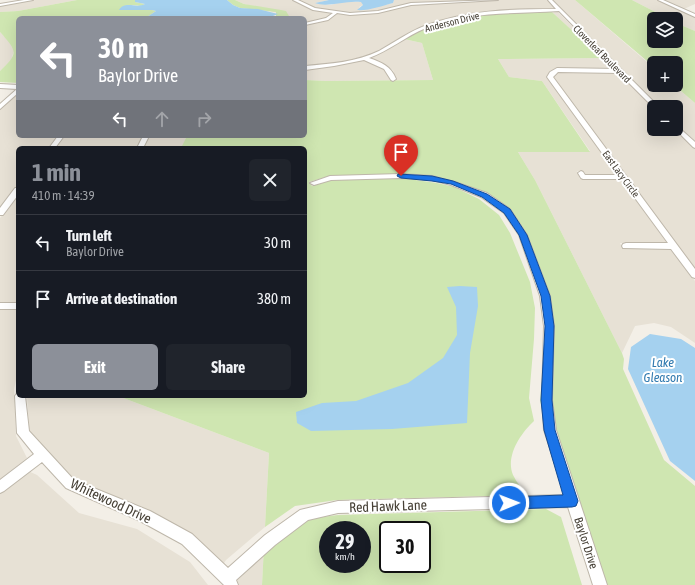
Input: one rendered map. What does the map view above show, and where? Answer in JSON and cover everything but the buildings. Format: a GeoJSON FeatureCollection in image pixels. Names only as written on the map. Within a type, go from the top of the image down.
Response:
{"type":"FeatureCollection","features":[{"type":"Feature","properties":{"kind":"street"},"geometry":{"type":"LineString","coordinates":[[0,5],[31,0]]}},
{"type":"Feature","properties":{"kind":"street"},"geometry":{"type":"LineString","coordinates":[[295,0],[314,9],[335,13],[361,14],[378,12],[411,4],[496,0]]}},
{"type":"Feature","properties":{"kind":"street","name":"Cloverleaf Boulevard"},"geometry":{"type":"LineString","coordinates":[[550,0],[558,10],[649,100]]}},
{"type":"Feature","properties":{"kind":"street"},"geometry":{"type":"LineString","coordinates":[[660,0],[695,16]]}},
{"type":"Feature","properties":{"kind":"street","name":"Anderson Drive"},"geometry":{"type":"LineString","coordinates":[[307,68],[326,66],[364,58],[378,53],[404,37],[421,29],[449,20],[493,12],[558,10]]}},
{"type":"Feature","properties":{"kind":"street"},"geometry":{"type":"LineString","coordinates":[[307,24],[327,19],[335,13]]}},
{"type":"Feature","properties":{"kind":"street"},"geometry":{"type":"LineString","coordinates":[[364,58],[387,68],[391,71],[393,79]]}},
{"type":"Feature","properties":{"kind":"street","name":"East Lacy Circle"},"geometry":{"type":"LineString","coordinates":[[619,71],[557,70],[552,73],[550,77],[695,275]]}},
{"type":"Feature","properties":{"kind":"street"},"geometry":{"type":"LineString","coordinates":[[0,86],[16,89]]}},
{"type":"Feature","properties":{"kind":"street"},"geometry":{"type":"LineString","coordinates":[[0,107],[16,91]]}},
{"type":"Feature","properties":{"kind":"street"},"geometry":{"type":"LineString","coordinates":[[683,134],[695,146]]}},
{"type":"Feature","properties":{"kind":"street"},"geometry":{"type":"LineString","coordinates":[[581,173],[583,177],[623,177]]}},
{"type":"Feature","properties":{"kind":"street","name":"Baylor Drive"},"geometry":{"type":"LineString","coordinates":[[314,183],[330,178],[401,176],[432,178],[453,183],[484,196],[507,211],[523,235],[545,296],[549,326],[547,400],[550,430],[600,585]]}},
{"type":"Feature","properties":{"kind":"street"},"geometry":{"type":"LineString","coordinates":[[0,213],[16,193]]}},
{"type":"Feature","properties":{"kind":"street"},"geometry":{"type":"LineString","coordinates":[[626,246],[674,246]]}},
{"type":"Feature","properties":{"kind":"street"},"geometry":{"type":"LineString","coordinates":[[0,306],[16,306]]}},
{"type":"Feature","properties":{"kind":"street","name":"Whitewood Drive"},"geometry":{"type":"LineString","coordinates":[[20,398],[23,433],[70,484],[144,516],[187,539],[230,581]]}},
{"type":"Feature","properties":{"kind":"street"},"geometry":{"type":"LineString","coordinates":[[0,487],[42,455]]}},
{"type":"Feature","properties":{"kind":"street","name":"Red Hawk Lane"},"geometry":{"type":"LineString","coordinates":[[230,581],[270,540],[305,514],[338,507],[572,501]]}},
{"type":"Feature","properties":{"kind":"shaded area"},"geometry":{"type":"Polygon","coordinates":[[[35,0],[77,0],[18,11],[0,12],[0,5],[35,0]]]}},
{"type":"Feature","properties":{"kind":"shaded area"},"geometry":{"type":"Polygon","coordinates":[[[235,0],[329,0],[315,3],[331,5],[341,2],[362,2],[363,5],[359,7],[361,10],[393,3],[394,0],[575,0],[647,62],[647,92],[682,92],[695,103],[695,142],[683,131],[683,100],[652,100],[560,10],[474,14],[420,28],[377,52],[362,57],[341,62],[307,67],[307,16],[289,16],[244,4],[235,0]]]}},
{"type":"Feature","properties":{"kind":"shaded area"},"geometry":{"type":"Polygon","coordinates":[[[632,0],[658,0],[695,17],[695,31],[683,26],[683,12],[655,12],[632,0]]]}},
{"type":"Feature","properties":{"kind":"shaded area"},"geometry":{"type":"Polygon","coordinates":[[[662,0],[695,0],[695,4],[684,9],[662,0]]]}},
{"type":"Feature","properties":{"kind":"shaded area"},"geometry":{"type":"Polygon","coordinates":[[[530,11],[557,11],[615,70],[555,69],[550,71],[547,76],[618,175],[586,175],[584,172],[577,171],[580,179],[621,179],[667,243],[620,243],[623,249],[671,249],[695,281],[695,343],[671,327],[654,323],[635,326],[622,353],[535,180],[518,152],[590,151],[542,81],[509,77],[498,59],[601,58],[552,12],[530,11]]]}},
{"type":"Feature","properties":{"kind":"shaded area"},"geometry":{"type":"Polygon","coordinates":[[[0,32],[11,43],[14,50],[11,61],[0,71],[0,32]]]}},
{"type":"Feature","properties":{"kind":"shaded area"},"geometry":{"type":"Polygon","coordinates":[[[404,39],[422,43],[433,80],[307,80],[307,69],[327,67],[364,59],[389,71],[391,80],[396,80],[393,70],[368,58],[404,39]]]}},
{"type":"Feature","properties":{"kind":"shaded area"},"geometry":{"type":"Polygon","coordinates":[[[559,71],[617,72],[647,101],[647,136],[682,136],[695,149],[695,269],[553,77],[555,73],[559,71]]]}},
{"type":"Feature","properties":{"kind":"shaded area"},"geometry":{"type":"Polygon","coordinates":[[[16,94],[16,138],[56,138],[50,146],[16,146],[16,188],[0,208],[0,110],[16,94]]]}},
{"type":"Feature","properties":{"kind":"shaded area"},"geometry":{"type":"Polygon","coordinates":[[[62,138],[142,138],[138,146],[56,146],[62,138]]]}},
{"type":"Feature","properties":{"kind":"shaded area"},"geometry":{"type":"Polygon","coordinates":[[[149,138],[186,138],[183,146],[144,146],[149,138]]]}},
{"type":"Feature","properties":{"kind":"shaded area"},"geometry":{"type":"Polygon","coordinates":[[[16,198],[16,302],[0,302],[0,218],[16,198]]]}},
{"type":"Feature","properties":{"kind":"shaded area"},"geometry":{"type":"Polygon","coordinates":[[[16,309],[16,380],[14,389],[16,436],[27,458],[0,479],[0,310],[16,309]]]}},
{"type":"Feature","properties":{"kind":"shaded area"},"geometry":{"type":"Polygon","coordinates":[[[27,398],[123,398],[269,453],[265,527],[226,560],[219,571],[146,515],[90,500],[48,464],[29,429],[27,398]]]}},
{"type":"Feature","properties":{"kind":"shaded area"},"geometry":{"type":"Polygon","coordinates":[[[26,470],[37,475],[79,513],[137,529],[190,562],[208,585],[0,585],[0,493],[26,470]]]}},
{"type":"Feature","properties":{"kind":"shaded area"},"geometry":{"type":"Polygon","coordinates":[[[264,546],[262,585],[229,585],[264,546]]]}},
{"type":"Feature","properties":{"kind":"green space"},"geometry":{"type":"Polygon","coordinates":[[[77,0],[135,0],[135,2],[145,4],[141,6],[133,5],[120,10],[156,11],[148,16],[16,16],[16,83],[0,82],[0,71],[11,60],[14,52],[10,43],[0,32],[0,12],[18,11],[77,0]]]}},
{"type":"Feature","properties":{"kind":"green space"},"geometry":{"type":"Polygon","coordinates":[[[227,0],[235,0],[244,4],[286,11],[289,16],[276,16],[276,12],[240,8],[227,0]]]}},
{"type":"Feature","properties":{"kind":"green space"},"geometry":{"type":"Polygon","coordinates":[[[575,0],[632,0],[655,12],[647,12],[647,48],[683,48],[683,26],[695,31],[695,103],[682,92],[683,56],[647,56],[647,61],[575,0]]]}},
{"type":"Feature","properties":{"kind":"green space"},"geometry":{"type":"Polygon","coordinates":[[[530,11],[552,12],[602,58],[498,59],[509,77],[542,81],[590,152],[518,152],[535,180],[622,353],[624,359],[623,369],[664,460],[695,486],[695,585],[597,585],[569,502],[540,401],[545,342],[545,309],[518,233],[506,214],[484,196],[437,179],[400,174],[329,176],[309,182],[312,186],[330,180],[401,178],[437,183],[454,187],[479,199],[499,215],[510,233],[530,282],[535,308],[529,398],[534,421],[520,438],[511,460],[513,475],[528,495],[337,500],[295,506],[265,527],[269,453],[123,398],[307,398],[307,146],[182,146],[186,138],[307,138],[307,80],[433,80],[422,43],[404,39],[433,25],[498,13],[530,11]]]}},
{"type":"Feature","properties":{"kind":"green space"},"geometry":{"type":"Polygon","coordinates":[[[546,509],[561,517],[582,585],[262,585],[264,546],[297,520],[338,515],[546,509]]]}},
{"type":"Feature","properties":{"kind":"water"},"geometry":{"type":"Polygon","coordinates":[[[135,0],[227,0],[240,8],[258,9],[278,14],[273,16],[148,16],[156,11],[119,10],[121,7],[127,5],[138,6],[145,4],[135,2],[135,0]]]}},
{"type":"Feature","properties":{"kind":"water"},"geometry":{"type":"Polygon","coordinates":[[[329,0],[394,0],[393,3],[366,10],[357,10],[363,5],[361,2],[325,5],[315,3],[329,0]]]}},
{"type":"Feature","properties":{"kind":"water"},"geometry":{"type":"Polygon","coordinates":[[[447,287],[477,287],[478,306],[470,353],[467,423],[392,429],[311,431],[297,423],[296,412],[322,403],[356,401],[408,383],[443,358],[457,335],[456,307],[447,287]]]}},
{"type":"Feature","properties":{"kind":"water","name":"Lake Gleason"},"geometry":{"type":"Polygon","coordinates":[[[650,334],[681,339],[695,348],[695,481],[670,461],[628,369],[631,347],[650,334]]]}},
{"type":"Feature","properties":{"kind":"route"},"geometry":{"type":"LineString","coordinates":[[401,176],[432,178],[453,183],[484,196],[507,211],[523,235],[545,296],[549,326],[547,400],[550,430],[572,501],[509,503]]}}]}
